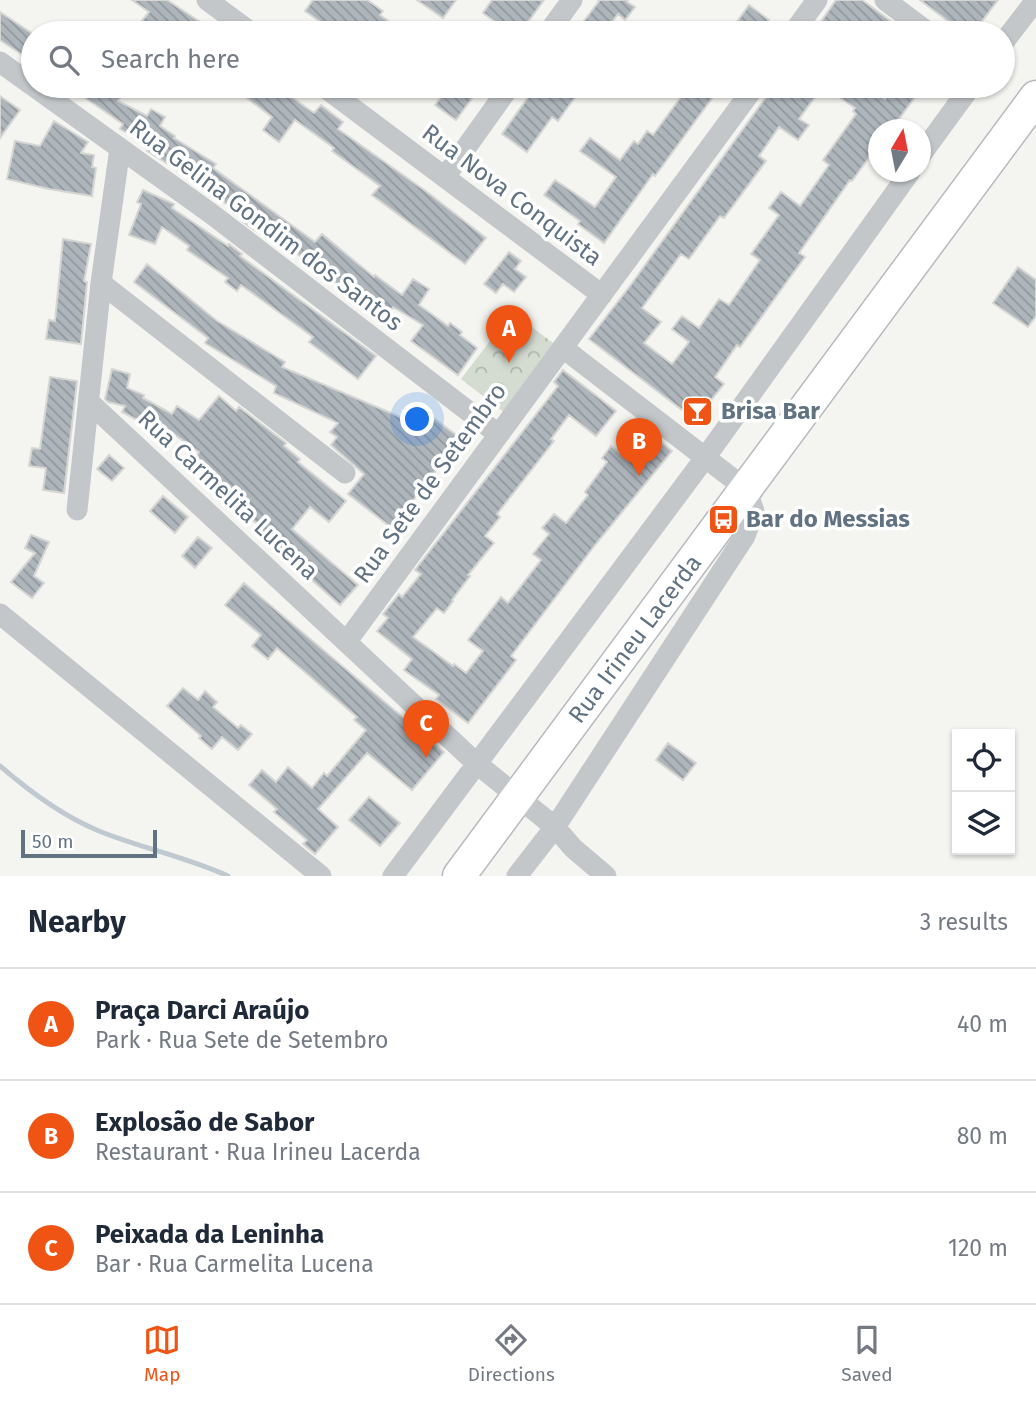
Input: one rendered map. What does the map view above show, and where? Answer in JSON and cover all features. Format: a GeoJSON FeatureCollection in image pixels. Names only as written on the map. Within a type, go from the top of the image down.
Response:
{"type":"FeatureCollection","features":[{"type":"Feature","properties":{"kind":"main road","name":"Rua Irineu Lacerda"},"geometry":{"type":"LineString","coordinates":[[459,876],[1036,97]]}},
{"type":"Feature","properties":{"kind":"street"},"geometry":{"type":"LineString","coordinates":[[207,0],[236,21]]}},
{"type":"Feature","properties":{"kind":"street"},"geometry":{"type":"LineString","coordinates":[[557,21],[572,0]]}},
{"type":"Feature","properties":{"kind":"street"},"geometry":{"type":"LineString","coordinates":[[802,21],[817,0]]}},
{"type":"Feature","properties":{"kind":"street"},"geometry":{"type":"LineString","coordinates":[[885,0],[913,21]]}},
{"type":"Feature","properties":{"kind":"street"},"geometry":{"type":"LineString","coordinates":[[1015,27],[1036,0]]}},
{"type":"Feature","properties":{"kind":"street","name":"Rua Gelina Gondim dos Santos"},"geometry":{"type":"LineString","coordinates":[[0,62],[21,77]]}},
{"type":"Feature","properties":{"kind":"street","name":"Rua Gelina Gondim dos Santos"},"geometry":{"type":"LineString","coordinates":[[50,98],[213,215],[498,434]]}},
{"type":"Feature","properties":{"kind":"street","name":"Rua Nova Conquista"},"geometry":{"type":"LineString","coordinates":[[339,98],[602,295]]}},
{"type":"Feature","properties":{"kind":"street"},"geometry":{"type":"LineString","coordinates":[[445,177],[501,98]]}},
{"type":"Feature","properties":{"kind":"street","name":"Rua Sete de Setembro"},"geometry":{"type":"LineString","coordinates":[[347,641],[746,98]]}},
{"type":"Feature","properties":{"kind":"street"},"geometry":{"type":"LineString","coordinates":[[931,141],[962,98]]}},
{"type":"Feature","properties":{"kind":"street"},"geometry":{"type":"LineString","coordinates":[[77,510],[101,283],[120,148]]}},
{"type":"Feature","properties":{"kind":"street"},"geometry":{"type":"LineString","coordinates":[[393,876],[705,458],[903,182]]}},
{"type":"Feature","properties":{"kind":"street"},"geometry":{"type":"LineString","coordinates":[[101,283],[345,473]]}},
{"type":"Feature","properties":{"kind":"street"},"geometry":{"type":"LineString","coordinates":[[517,876],[555,827],[745,536],[754,511],[746,489],[563,348]]}},
{"type":"Feature","properties":{"kind":"street","name":"Rua Carmelita Lucena"},"geometry":{"type":"LineString","coordinates":[[89,402],[476,763],[555,827],[573,848],[606,876]]}},
{"type":"Feature","properties":{"kind":"street"},"geometry":{"type":"LineString","coordinates":[[0,614],[321,876]]}},
{"type":"Feature","properties":{"kind":"green space"},"geometry":{"type":"Polygon","coordinates":[[[512,312],[557,346],[505,413],[461,379],[512,312]]]}},
{"type":"Feature","properties":{"kind":"building"},"geometry":{"type":"Polygon","coordinates":[[[132,0],[167,0],[199,21],[142,21],[149,12],[132,0]]]}},
{"type":"Feature","properties":{"kind":"building"},"geometry":{"type":"Polygon","coordinates":[[[313,0],[367,0],[383,11],[380,15],[388,21],[319,21],[305,11],[313,0]]]}},
{"type":"Feature","properties":{"kind":"building"},"geometry":{"type":"Polygon","coordinates":[[[417,0],[456,0],[443,18],[417,0]]]}},
{"type":"Feature","properties":{"kind":"building"},"geometry":{"type":"Polygon","coordinates":[[[492,0],[544,0],[529,21],[494,21],[483,13],[492,0]]]}},
{"type":"Feature","properties":{"kind":"building"},"geometry":{"type":"Polygon","coordinates":[[[628,0],[627,2],[635,7],[625,20],[618,14],[613,21],[584,21],[599,1],[628,0]]]}},
{"type":"Feature","properties":{"kind":"building"},"geometry":{"type":"Polygon","coordinates":[[[836,0],[862,0],[891,21],[821,21],[836,0]]]}},
{"type":"Feature","properties":{"kind":"building"},"geometry":{"type":"Polygon","coordinates":[[[920,0],[998,0],[982,21],[948,21],[920,0]]]}},
{"type":"Feature","properties":{"kind":"building"},"geometry":{"type":"Polygon","coordinates":[[[749,5],[769,20],[768,21],[738,21],[749,5]]]}},
{"type":"Feature","properties":{"kind":"building"},"geometry":{"type":"Polygon","coordinates":[[[0,12],[21,26],[21,54],[0,40],[0,12]]]}},
{"type":"Feature","properties":{"kind":"building"},"geometry":{"type":"Polygon","coordinates":[[[0,96],[20,110],[0,138],[0,96]]]}},
{"type":"Feature","properties":{"kind":"building"},"geometry":{"type":"Polygon","coordinates":[[[85,98],[120,98],[118,101],[147,116],[151,109],[165,117],[160,126],[175,136],[174,138],[216,164],[213,168],[315,242],[322,234],[374,277],[375,275],[402,295],[413,279],[429,289],[419,305],[448,326],[450,323],[477,348],[458,375],[411,341],[423,325],[393,307],[384,320],[288,247],[259,228],[257,232],[243,222],[246,218],[147,151],[150,146],[120,129],[123,124],[85,98]]]}},
{"type":"Feature","properties":{"kind":"building"},"geometry":{"type":"Polygon","coordinates":[[[247,98],[293,98],[314,113],[321,105],[343,122],[338,129],[486,238],[465,264],[372,195],[380,186],[295,120],[279,142],[263,130],[272,117],[247,98]]]}},
{"type":"Feature","properties":{"kind":"building"},"geometry":{"type":"Polygon","coordinates":[[[440,98],[472,98],[456,120],[435,105],[440,98]]]}},
{"type":"Feature","properties":{"kind":"building"},"geometry":{"type":"Polygon","coordinates":[[[528,98],[574,98],[558,121],[552,117],[527,152],[502,134],[528,98]]]}},
{"type":"Feature","properties":{"kind":"building"},"geometry":{"type":"Polygon","coordinates":[[[680,98],[712,98],[604,243],[578,224],[580,221],[544,195],[555,180],[595,207],[616,177],[580,151],[590,138],[620,160],[634,141],[638,144],[647,131],[653,135],[680,98]]]}},
{"type":"Feature","properties":{"kind":"building"},"geometry":{"type":"Polygon","coordinates":[[[765,98],[814,98],[799,119],[809,125],[798,140],[779,127],[759,156],[766,161],[724,218],[720,216],[689,259],[681,254],[642,308],[661,322],[644,343],[672,364],[689,342],[672,329],[682,316],[699,328],[719,299],[729,305],[760,260],[751,254],[779,215],[769,208],[781,192],[800,206],[829,165],[823,160],[856,114],[853,111],[855,108],[840,98],[914,98],[899,119],[868,119],[868,159],[799,253],[805,257],[715,377],[724,384],[707,405],[710,407],[698,422],[589,339],[765,98]]]}},
{"type":"Feature","properties":{"kind":"building"},"geometry":{"type":"Polygon","coordinates":[[[54,121],[88,142],[81,153],[94,155],[92,167],[96,168],[92,196],[7,179],[15,141],[40,146],[54,121]]]}},
{"type":"Feature","properties":{"kind":"building"},"geometry":{"type":"Polygon","coordinates":[[[143,190],[174,204],[172,208],[228,246],[229,244],[242,254],[240,256],[376,356],[358,379],[309,342],[313,337],[241,285],[237,291],[225,282],[228,278],[187,250],[189,246],[162,227],[155,244],[129,235],[141,204],[137,202],[143,190]]]}},
{"type":"Feature","properties":{"kind":"building"},"geometry":{"type":"Polygon","coordinates":[[[63,239],[91,244],[84,281],[87,282],[81,344],[46,339],[49,320],[55,321],[63,239]]]}},
{"type":"Feature","properties":{"kind":"building"},"geometry":{"type":"Polygon","coordinates":[[[509,252],[521,261],[515,269],[526,277],[514,292],[503,284],[496,293],[484,284],[509,252]]]}},
{"type":"Feature","properties":{"kind":"building"},"geometry":{"type":"Polygon","coordinates":[[[147,264],[217,321],[285,362],[282,367],[405,419],[411,409],[419,415],[423,410],[464,441],[444,466],[441,464],[392,528],[348,494],[364,474],[331,445],[337,437],[330,432],[338,423],[274,393],[276,386],[205,343],[208,338],[134,282],[147,264]]]}},
{"type":"Feature","properties":{"kind":"building"},"geometry":{"type":"Polygon","coordinates":[[[1018,267],[1036,280],[1036,316],[1028,327],[993,303],[1018,267]]]}},
{"type":"Feature","properties":{"kind":"building"},"geometry":{"type":"Polygon","coordinates":[[[112,369],[130,374],[127,388],[144,395],[143,398],[172,414],[177,406],[199,420],[219,396],[236,411],[239,407],[286,443],[284,446],[300,459],[298,462],[346,501],[329,522],[310,507],[292,529],[358,585],[340,605],[259,533],[263,528],[232,505],[235,500],[211,482],[217,474],[196,457],[199,452],[161,425],[158,431],[122,412],[125,406],[105,399],[112,369]]]}},
{"type":"Feature","properties":{"kind":"building"},"geometry":{"type":"Polygon","coordinates":[[[563,370],[616,411],[596,436],[569,415],[551,439],[554,441],[497,514],[500,517],[485,536],[494,543],[468,575],[470,576],[444,613],[437,608],[413,637],[466,673],[483,651],[468,640],[501,597],[508,603],[541,560],[533,554],[549,534],[542,528],[554,514],[566,523],[588,495],[585,492],[607,462],[602,458],[611,446],[625,457],[636,443],[642,447],[651,435],[672,451],[595,545],[511,656],[516,660],[468,723],[436,699],[439,695],[404,670],[412,659],[377,631],[388,618],[383,614],[399,594],[402,597],[421,574],[415,570],[558,386],[554,382],[563,370]]]}},
{"type":"Feature","properties":{"kind":"building"},"geometry":{"type":"Polygon","coordinates":[[[50,377],[77,381],[64,493],[43,490],[46,468],[29,466],[32,448],[40,449],[50,377]]]}},
{"type":"Feature","properties":{"kind":"building"},"geometry":{"type":"Polygon","coordinates":[[[109,455],[124,468],[112,481],[97,469],[109,455]]]}},
{"type":"Feature","properties":{"kind":"building"},"geometry":{"type":"Polygon","coordinates":[[[163,496],[188,517],[175,533],[150,511],[163,496]]]}},
{"type":"Feature","properties":{"kind":"building"},"geometry":{"type":"Polygon","coordinates":[[[31,535],[49,542],[34,576],[44,583],[32,598],[11,582],[35,553],[25,548],[31,535]]]}},
{"type":"Feature","properties":{"kind":"building"},"geometry":{"type":"Polygon","coordinates":[[[198,537],[212,548],[195,568],[182,556],[198,537]]]}},
{"type":"Feature","properties":{"kind":"building"},"geometry":{"type":"Polygon","coordinates":[[[244,583],[444,752],[412,790],[367,753],[318,809],[338,827],[315,854],[303,844],[307,840],[274,812],[277,809],[249,785],[262,770],[276,782],[288,767],[312,788],[324,773],[327,776],[366,730],[354,720],[357,717],[277,648],[268,659],[252,646],[261,635],[225,605],[244,583]]]}},
{"type":"Feature","properties":{"kind":"building"},"geometry":{"type":"Polygon","coordinates":[[[183,688],[198,700],[205,691],[217,702],[213,707],[238,728],[241,725],[252,734],[238,750],[222,737],[212,749],[167,706],[183,688]]]}},
{"type":"Feature","properties":{"kind":"building"},"geometry":{"type":"Polygon","coordinates":[[[668,743],[696,763],[683,780],[656,760],[668,743]]]}},
{"type":"Feature","properties":{"kind":"building"},"geometry":{"type":"Polygon","coordinates":[[[369,797],[400,823],[380,846],[349,820],[369,797]]]}},
{"type":"Feature","properties":{"kind":"waterway"},"geometry":{"type":"LineString","coordinates":[[0,766],[47,803],[85,825],[228,876]]}},
{"type":"Feature","properties":{"kind":"place","name":"Praça Darci Araújo"},"geometry":{"type":"Point","coordinates":[509,363]}},
{"type":"Feature","properties":{"kind":"place","name":"Brisa Bar"},"geometry":{"type":"Point","coordinates":[698,411]}},
{"type":"Feature","properties":{"kind":"place","name":"Explosão de Sabor"},"geometry":{"type":"Point","coordinates":[639,476]}},
{"type":"Feature","properties":{"kind":"place","name":"Bar do Messias"},"geometry":{"type":"Point","coordinates":[723,519]}},
{"type":"Feature","properties":{"kind":"place","name":"Peixada da Leninha"},"geometry":{"type":"Point","coordinates":[426,758]}}]}
